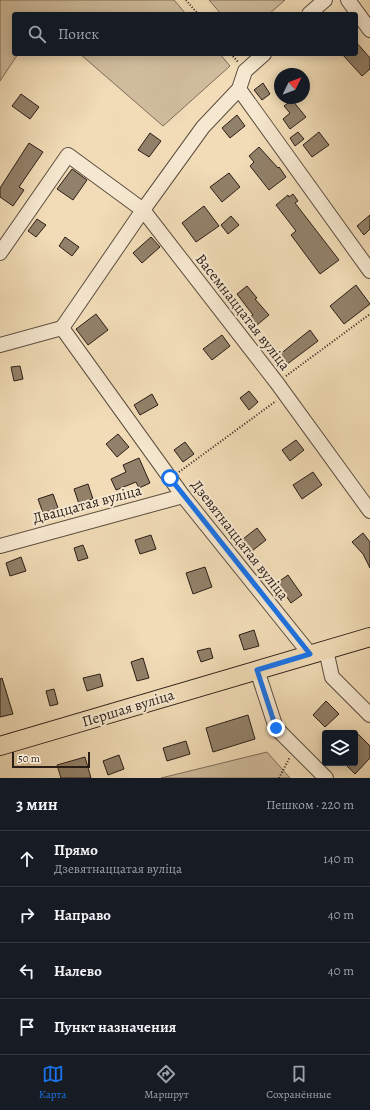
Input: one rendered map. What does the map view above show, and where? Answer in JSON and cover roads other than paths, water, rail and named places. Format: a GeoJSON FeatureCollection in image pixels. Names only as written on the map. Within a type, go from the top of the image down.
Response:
{"type":"FeatureCollection","features":[{"type":"Feature","properties":{"kind":"main road","name":"Першая вуліца"},"geometry":{"type":"LineString","coordinates":[[0,746],[370,637]]}},
{"type":"Feature","properties":{"kind":"street"},"geometry":{"type":"LineString","coordinates":[[311,12],[325,0]]}},
{"type":"Feature","properties":{"kind":"street"},"geometry":{"type":"LineString","coordinates":[[348,0],[357,12]]}},
{"type":"Feature","properties":{"kind":"street"},"geometry":{"type":"LineString","coordinates":[[358,14],[370,30]]}},
{"type":"Feature","properties":{"kind":"street"},"geometry":{"type":"LineString","coordinates":[[0,346],[62,328],[143,210],[203,127],[239,89],[245,71],[262,56]]}},
{"type":"Feature","properties":{"kind":"street"},"geometry":{"type":"LineString","coordinates":[[239,89],[370,272]]}},
{"type":"Feature","properties":{"kind":"street","name":"Васемнаццатая вуліца"},"geometry":{"type":"LineString","coordinates":[[0,253],[68,155],[143,210],[277,383],[370,511]]}},
{"type":"Feature","properties":{"kind":"street","name":"Дзевятнаццатая вуліца"},"geometry":{"type":"LineString","coordinates":[[62,328],[183,496],[318,652]]}},
{"type":"Feature","properties":{"kind":"street","name":"Дваццатая вуліца"},"geometry":{"type":"LineString","coordinates":[[0,546],[183,496]]}},
{"type":"Feature","properties":{"kind":"street"},"geometry":{"type":"LineString","coordinates":[[318,652],[332,677],[370,715]]}},
{"type":"Feature","properties":{"kind":"street"},"geometry":{"type":"LineString","coordinates":[[257,670],[276,728],[326,778]]}}]}
